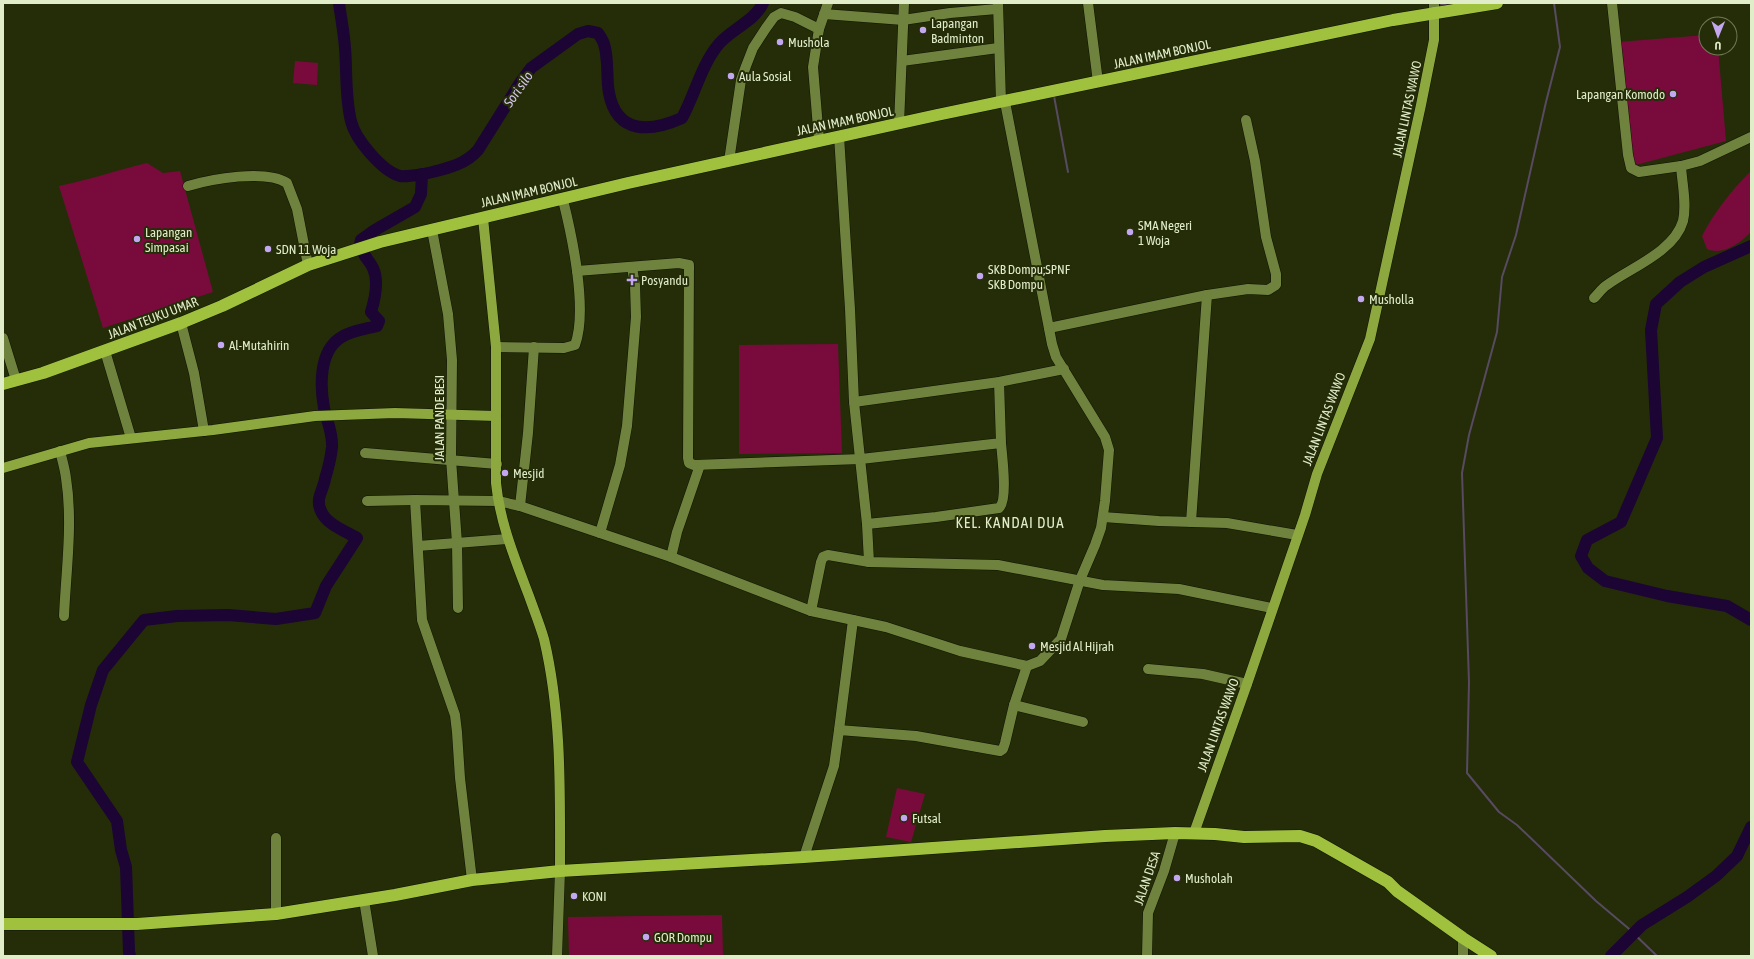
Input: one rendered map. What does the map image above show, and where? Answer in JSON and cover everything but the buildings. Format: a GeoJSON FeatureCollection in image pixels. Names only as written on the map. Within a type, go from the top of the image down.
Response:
{"type":"FeatureCollection","features":[{"type":"Feature","properties":{"kind":"highway"},"geometry":{"type":"LineString","coordinates":[[1434,8],[1480,6],[1497,3]]}},
{"type":"Feature","properties":{"kind":"highway","name":"JALAN IMAM BONJOL"},"geometry":{"type":"LineString","coordinates":[[308,266],[349,251],[380,242],[563,200],[628,183],[819,140],[1393,20],[1434,8]]}},
{"type":"Feature","properties":{"kind":"highway","name":"JALAN TEUKU UMAR"},"geometry":{"type":"LineString","coordinates":[[3,384],[43,373],[181,323],[222,306],[308,266]]}},
{"type":"Feature","properties":{"kind":"highway"},"geometry":{"type":"LineString","coordinates":[[3,924],[137,924],[276,914],[364,900],[472,880],[560,871],[804,857],[1105,836],[1198,833],[1214,840],[1245,844],[1300,843],[1309,841],[1377,875],[1463,938],[1491,956]]}},
{"type":"Feature","properties":{"kind":"main road","name":"JALAN LINTAS WAWO"},"geometry":{"type":"LineString","coordinates":[[1198,833],[1317,474],[1370,339],[1422,105],[1434,40],[1434,8]]}},
{"type":"Feature","properties":{"kind":"main road"},"geometry":{"type":"LineString","coordinates":[[483,218],[496,347],[498,501],[507,539],[544,637],[550,667],[557,724],[559,761],[560,871]]}},
{"type":"Feature","properties":{"kind":"main road"},"geometry":{"type":"LineString","coordinates":[[3,468],[89,443],[204,431],[315,416],[395,413],[496,416]]}},
{"type":"Feature","properties":{"kind":"street"},"geometry":{"type":"LineString","coordinates":[[819,140],[813,67],[819,28],[828,3]]}},
{"type":"Feature","properties":{"kind":"street"},"geometry":{"type":"LineString","coordinates":[[899,124],[904,3]]}},
{"type":"Feature","properties":{"kind":"street"},"geometry":{"type":"LineString","coordinates":[[1088,3],[1098,82]]}},
{"type":"Feature","properties":{"kind":"street"},"geometry":{"type":"LineString","coordinates":[[1612,3],[1626,140],[1631,168],[1639,172],[1681,166],[1700,160],[1751,137]]}},
{"type":"Feature","properties":{"kind":"street"},"geometry":{"type":"LineString","coordinates":[[367,501],[498,501],[520,506],[671,557],[811,612],[892,629],[960,651],[1027,666],[1040,661],[1061,639],[1080,580],[1095,545],[1103,517],[1109,450],[1105,437],[1074,389],[1056,357],[1049,328],[1034,244],[1003,102],[998,48],[998,6],[903,20],[824,14]]}},
{"type":"Feature","properties":{"kind":"street"},"geometry":{"type":"LineString","coordinates":[[729,161],[741,80],[753,48],[766,28],[774,17],[781,13],[795,17],[819,28]]}},
{"type":"Feature","properties":{"kind":"street"},"geometry":{"type":"LineString","coordinates":[[902,60],[998,48]]}},
{"type":"Feature","properties":{"kind":"street"},"geometry":{"type":"LineString","coordinates":[[1049,328],[1207,295],[1248,289],[1268,290],[1276,285],[1276,274],[1265,232],[1255,160],[1246,120]]}},
{"type":"Feature","properties":{"kind":"street"},"geometry":{"type":"LineString","coordinates":[[839,136],[850,309],[854,402],[868,524],[869,562]]}},
{"type":"Feature","properties":{"kind":"street"},"geometry":{"type":"LineString","coordinates":[[1594,298],[1606,286],[1653,257],[1676,233],[1682,221],[1684,208],[1681,166]]}},
{"type":"Feature","properties":{"kind":"street"},"geometry":{"type":"LineString","coordinates":[[188,186],[219,178],[251,176],[276,178],[287,183],[297,209],[308,266]]}},
{"type":"Feature","properties":{"kind":"street"},"geometry":{"type":"LineString","coordinates":[[496,347],[564,348],[575,345],[580,318],[577,271],[563,200]]}},
{"type":"Feature","properties":{"kind":"street","name":"JALAN PANDE BESI"},"geometry":{"type":"LineString","coordinates":[[432,230],[447,310],[451,345],[451,459],[457,543],[458,608]]}},
{"type":"Feature","properties":{"kind":"street"},"geometry":{"type":"LineString","coordinates":[[577,271],[679,263],[686,263],[689,266],[688,460],[691,464],[700,465],[861,459],[1001,443]]}},
{"type":"Feature","properties":{"kind":"street"},"geometry":{"type":"LineString","coordinates":[[600,533],[620,465],[627,426],[636,317],[635,285],[632,267]]}},
{"type":"Feature","properties":{"kind":"street"},"geometry":{"type":"LineString","coordinates":[[1191,522],[1207,295]]}},
{"type":"Feature","properties":{"kind":"street"},"geometry":{"type":"LineString","coordinates":[[181,323],[194,373],[204,431]]}},
{"type":"Feature","properties":{"kind":"street"},"geometry":{"type":"LineString","coordinates":[[3,338],[16,380]]}},
{"type":"Feature","properties":{"kind":"street"},"geometry":{"type":"LineString","coordinates":[[520,506],[528,433],[534,347]]}},
{"type":"Feature","properties":{"kind":"street"},"geometry":{"type":"LineString","coordinates":[[105,351],[131,438]]}},
{"type":"Feature","properties":{"kind":"street"},"geometry":{"type":"LineString","coordinates":[[854,402],[999,382],[1064,369]]}},
{"type":"Feature","properties":{"kind":"street"},"geometry":{"type":"LineString","coordinates":[[868,524],[936,517],[999,508],[1003,502],[1003,467],[999,382]]}},
{"type":"Feature","properties":{"kind":"street"},"geometry":{"type":"LineString","coordinates":[[60,451],[66,475],[68,496],[68,546],[64,616]]}},
{"type":"Feature","properties":{"kind":"street"},"geometry":{"type":"LineString","coordinates":[[365,452],[497,464]]}},
{"type":"Feature","properties":{"kind":"street"},"geometry":{"type":"LineString","coordinates":[[671,557],[677,532],[700,465]]}},
{"type":"Feature","properties":{"kind":"street"},"geometry":{"type":"LineString","coordinates":[[415,500],[423,626],[455,715],[460,778],[472,880]]}},
{"type":"Feature","properties":{"kind":"street"},"geometry":{"type":"LineString","coordinates":[[1103,517],[1158,521],[1227,523],[1297,535]]}},
{"type":"Feature","properties":{"kind":"street"},"geometry":{"type":"LineString","coordinates":[[418,546],[507,539]]}},
{"type":"Feature","properties":{"kind":"street"},"geometry":{"type":"LineString","coordinates":[[811,612],[821,562],[824,556],[828,555],[869,562],[998,565],[1119,586],[1179,590],[1272,608]]}},
{"type":"Feature","properties":{"kind":"street"},"geometry":{"type":"LineString","coordinates":[[804,857],[834,766],[840,730],[853,620]]}},
{"type":"Feature","properties":{"kind":"street"},"geometry":{"type":"LineString","coordinates":[[840,730],[916,736],[1000,751],[1003,749],[1005,743],[1014,705],[1027,666]]}},
{"type":"Feature","properties":{"kind":"street"},"geometry":{"type":"LineString","coordinates":[[1148,669],[1216,676],[1247,684]]}},
{"type":"Feature","properties":{"kind":"street"},"geometry":{"type":"LineString","coordinates":[[1014,705],[1083,722]]}},
{"type":"Feature","properties":{"kind":"street","name":"JALAN DESA"},"geometry":{"type":"LineString","coordinates":[[1147,956],[1148,913],[1164,871],[1175,833]]}},
{"type":"Feature","properties":{"kind":"street"},"geometry":{"type":"LineString","coordinates":[[276,838],[276,914]]}},
{"type":"Feature","properties":{"kind":"street"},"geometry":{"type":"LineString","coordinates":[[558,956],[560,871]]}},
{"type":"Feature","properties":{"kind":"street"},"geometry":{"type":"LineString","coordinates":[[364,900],[373,956]]}},
{"type":"Feature","properties":{"kind":"street"},"geometry":{"type":"LineString","coordinates":[[1463,938],[1463,956]]}},
{"type":"Feature","properties":{"kind":"shaded area","name":"Lapangan Komodo"},"geometry":{"type":"Polygon","coordinates":[[[1698,36],[1698,56],[1719,56],[1726,141],[1632,166],[1618,42],[1698,36]]]}},
{"type":"Feature","properties":{"kind":"shaded area"},"geometry":{"type":"Polygon","coordinates":[[[295,61],[318,63],[317,85],[293,83],[295,61]]]}},
{"type":"Feature","properties":{"kind":"shaded area","name":"Lapangan Simpasai"},"geometry":{"type":"Polygon","coordinates":[[[147,163],[163,173],[180,171],[213,292],[103,328],[59,186],[147,163]]]}},
{"type":"Feature","properties":{"kind":"shaded area"},"geometry":{"type":"Polygon","coordinates":[[[1751,171],[1751,232],[1742,240],[1725,250],[1713,251],[1707,249],[1702,236],[1712,218],[1751,171]]]}},
{"type":"Feature","properties":{"kind":"shaded area"},"geometry":{"type":"Polygon","coordinates":[[[838,344],[842,453],[739,454],[739,345],[838,344]]]}},
{"type":"Feature","properties":{"kind":"shaded area"},"geometry":{"type":"Polygon","coordinates":[[[897,788],[925,794],[911,842],[886,837],[897,788]]]}},
{"type":"Feature","properties":{"kind":"shaded area","name":"GOR Dompu"},"geometry":{"type":"Polygon","coordinates":[[[722,915],[723,956],[569,956],[568,917],[722,915]]]}},
{"type":"Feature","properties":{"kind":"waterway","name":"Sori silo"},"geometry":{"type":"LineString","coordinates":[[339,3],[345,42],[347,94],[351,121],[358,136],[370,153],[385,168],[400,176],[424,174],[446,168],[466,160],[478,150],[531,68],[578,34],[588,31],[598,33],[604,43],[606,50],[609,93],[613,107],[619,117],[627,123],[647,127],[659,126],[682,118],[712,53],[723,40],[754,15],[763,3]]}},
{"type":"Feature","properties":{"kind":"waterway"},"geometry":{"type":"LineString","coordinates":[[1441,5],[1450,3]]}},
{"type":"Feature","properties":{"kind":"waterway"},"geometry":{"type":"LineString","coordinates":[[1554,3],[1560,47],[1516,235],[1502,277],[1497,332],[1469,435],[1462,473],[1469,682],[1467,773],[1499,812],[1517,825],[1596,901],[1628,928],[1657,956]]}},
{"type":"Feature","properties":{"kind":"waterway"},"geometry":{"type":"LineString","coordinates":[[1054,96],[1068,172]]}},
{"type":"Feature","properties":{"kind":"waterway"},"geometry":{"type":"LineString","coordinates":[[130,956],[126,867],[121,850],[117,821],[77,762],[91,705],[103,670],[144,620],[177,616],[228,615],[276,619],[315,613],[326,586],[357,538],[327,520],[323,516],[319,507],[319,499],[332,447],[332,437],[324,408],[322,390],[325,360],[333,344],[340,338],[353,332],[377,326],[379,321],[371,312],[376,290],[375,273],[363,252],[360,244],[361,240],[375,230],[415,207],[421,194],[422,174]]}},
{"type":"Feature","properties":{"kind":"waterway"},"geometry":{"type":"LineString","coordinates":[[1751,246],[1704,267],[1680,282],[1656,304],[1651,330],[1657,438],[1621,522],[1587,540],[1581,556],[1588,568],[1605,581],[1667,596],[1727,606],[1751,620]]}},
{"type":"Feature","properties":{"kind":"waterway"},"geometry":{"type":"LineString","coordinates":[[1611,956],[1642,925],[1687,897],[1716,876],[1737,856],[1751,827]]}},
{"type":"Feature","properties":{"kind":"place","name":"Lapangan Badminton"},"geometry":{"type":"Point","coordinates":[923,30]}},
{"type":"Feature","properties":{"kind":"place","name":"Mushola"},"geometry":{"type":"Point","coordinates":[780,42]}},
{"type":"Feature","properties":{"kind":"place","name":"Aula Sosial"},"geometry":{"type":"Point","coordinates":[731,76]}},
{"type":"Feature","properties":{"kind":"place","name":"Lapangan Komodo"},"geometry":{"type":"Point","coordinates":[1673,94]}},
{"type":"Feature","properties":{"kind":"place","name":"SMA Negeri 1 Woja"},"geometry":{"type":"Point","coordinates":[1130,232]}},
{"type":"Feature","properties":{"kind":"place","name":"Lapangan Simpasai"},"geometry":{"type":"Point","coordinates":[137,239]}},
{"type":"Feature","properties":{"kind":"place","name":"SDN 11 Woja"},"geometry":{"type":"Point","coordinates":[268,249]}},
{"type":"Feature","properties":{"kind":"place","name":"SKB Dompu;SPNF SKB Dompu"},"geometry":{"type":"Point","coordinates":[980,276]}},
{"type":"Feature","properties":{"kind":"place","name":"Posyandu"},"geometry":{"type":"Point","coordinates":[632,280]}},
{"type":"Feature","properties":{"kind":"place","name":"Musholla"},"geometry":{"type":"Point","coordinates":[1361,299]}},
{"type":"Feature","properties":{"kind":"place","name":"Al-Mutahirin"},"geometry":{"type":"Point","coordinates":[221,345]}},
{"type":"Feature","properties":{"kind":"place","name":"Mesjid"},"geometry":{"type":"Point","coordinates":[505,473]}},
{"type":"Feature","properties":{"kind":"place","name":"Mesjid Al Hijrah"},"geometry":{"type":"Point","coordinates":[1032,646]}},
{"type":"Feature","properties":{"kind":"place","name":"Futsal"},"geometry":{"type":"Point","coordinates":[904,818]}},
{"type":"Feature","properties":{"kind":"place","name":"Musholah"},"geometry":{"type":"Point","coordinates":[1177,878]}},
{"type":"Feature","properties":{"kind":"place","name":"KONI"},"geometry":{"type":"Point","coordinates":[574,896]}},
{"type":"Feature","properties":{"kind":"place","name":"GOR Dompu"},"geometry":{"type":"Point","coordinates":[646,937]}},
{"type":"Feature","properties":{"kind":"district","name":"KEL. KANDAI DUA"},"geometry":{"type":"Point","coordinates":[1010,522]}}]}
